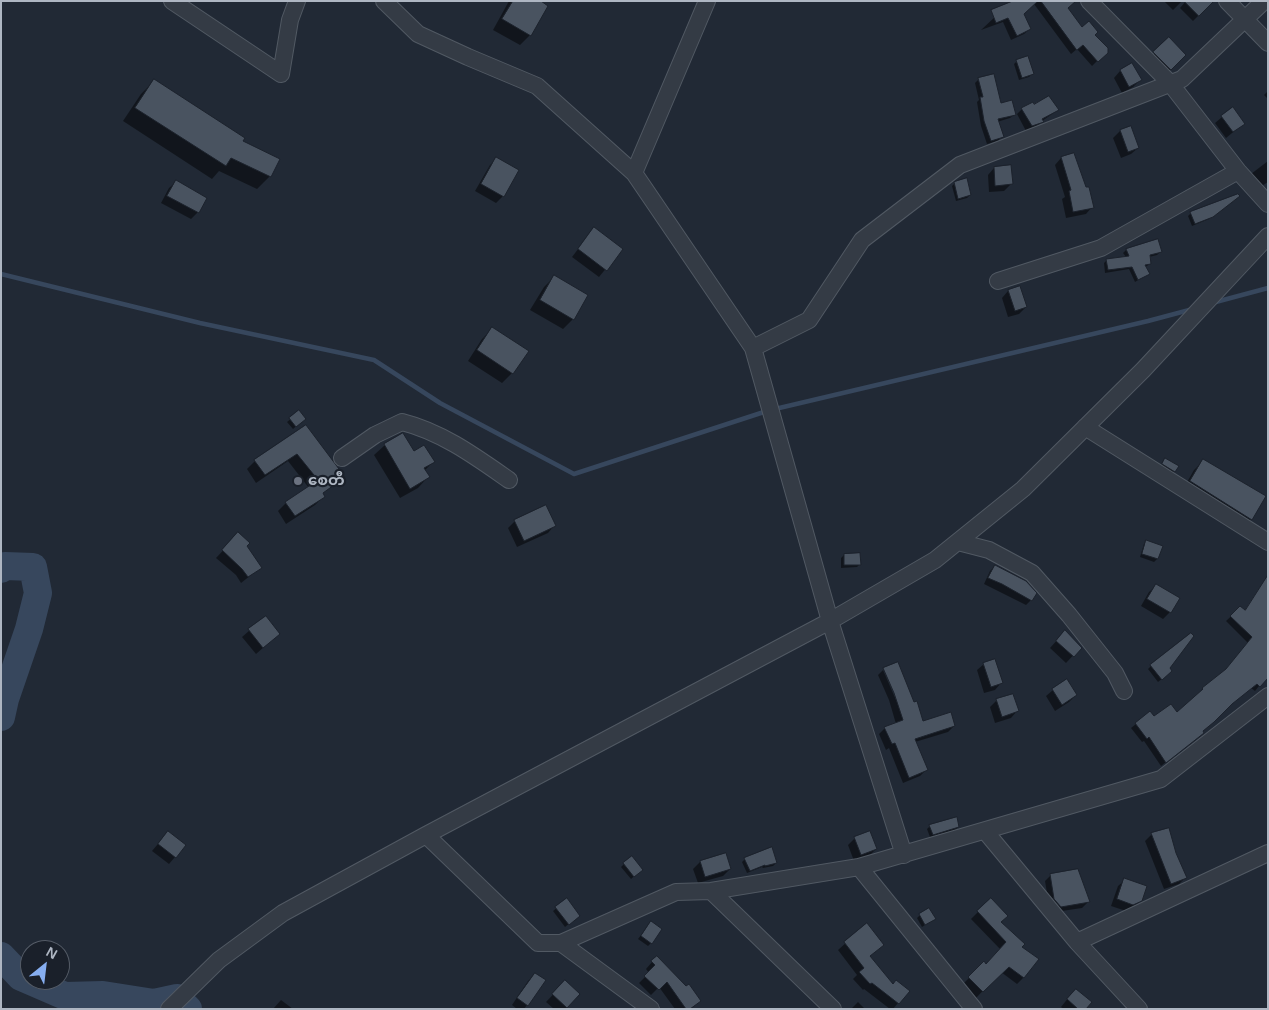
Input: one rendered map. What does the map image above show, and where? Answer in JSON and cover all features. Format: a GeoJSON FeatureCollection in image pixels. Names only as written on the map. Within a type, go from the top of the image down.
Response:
{"type":"FeatureCollection","features":[{"type":"Feature","properties":{"kind":"street"},"geometry":{"type":"LineString","coordinates":[[172,1],[281,74],[290,20],[296,1]]}},
{"type":"Feature","properties":{"kind":"street"},"geometry":{"type":"LineString","coordinates":[[384,1],[418,34],[537,86],[634,173],[753,348],[830,620],[904,855]]}},
{"type":"Feature","properties":{"kind":"street"},"geometry":{"type":"LineString","coordinates":[[634,173],[707,1]]}},
{"type":"Feature","properties":{"kind":"street"},"geometry":{"type":"LineString","coordinates":[[1090,1],[1170,83],[1238,171],[1268,204]]}},
{"type":"Feature","properties":{"kind":"street"},"geometry":{"type":"LineString","coordinates":[[1227,1],[1268,43]]}},
{"type":"Feature","properties":{"kind":"street"},"geometry":{"type":"LineString","coordinates":[[753,348],[809,320],[862,240],[960,165],[1182,79],[1264,1]]}},
{"type":"Feature","properties":{"kind":"street"},"geometry":{"type":"LineString","coordinates":[[998,281],[1101,248],[1238,171]]}},
{"type":"Feature","properties":{"kind":"street"},"geometry":{"type":"LineString","coordinates":[[169,1009],[219,960],[283,914],[426,835],[830,620],[935,560],[1023,489],[1182,328],[1268,236]]}},
{"type":"Feature","properties":{"kind":"street"},"geometry":{"type":"LineString","coordinates":[[342,458],[402,422],[412,424],[462,448],[509,480]]}},
{"type":"Feature","properties":{"kind":"street"},"geometry":{"type":"LineString","coordinates":[[1085,427],[1268,542]]}},
{"type":"Feature","properties":{"kind":"street"},"geometry":{"type":"LineString","coordinates":[[958,542],[989,550],[1032,573],[1069,615],[1115,673],[1124,691]]}},
{"type":"Feature","properties":{"kind":"street"},"geometry":{"type":"LineString","coordinates":[[426,835],[538,943],[561,943],[676,892],[711,891],[859,867],[1161,779],[1268,696]]}},
{"type":"Feature","properties":{"kind":"street"},"geometry":{"type":"LineString","coordinates":[[985,831],[1077,942],[1139,1009]]}},
{"type":"Feature","properties":{"kind":"street"},"geometry":{"type":"LineString","coordinates":[[1077,942],[1268,853]]}},
{"type":"Feature","properties":{"kind":"street"},"geometry":{"type":"LineString","coordinates":[[859,867],[974,1009]]}},
{"type":"Feature","properties":{"kind":"street"},"geometry":{"type":"LineString","coordinates":[[711,891],[833,1009]]}},
{"type":"Feature","properties":{"kind":"street"},"geometry":{"type":"LineString","coordinates":[[561,943],[651,1009]]}},
{"type":"Feature","properties":{"kind":"building"},"geometry":{"type":"Polygon","coordinates":[[[513,1],[541,1],[548,6],[531,36],[502,19],[513,1]]]}},
{"type":"Feature","properties":{"kind":"building"},"geometry":{"type":"Polygon","coordinates":[[[1013,1],[1038,1],[1024,14],[1031,29],[1017,36],[1008,18],[996,23],[991,10],[1013,1]]]}},
{"type":"Feature","properties":{"kind":"building"},"geometry":{"type":"Polygon","coordinates":[[[1041,1],[1076,1],[1068,8],[1082,27],[1089,21],[1098,32],[1095,35],[1108,48],[1108,53],[1098,62],[1083,45],[1077,50],[1041,1]]]}},
{"type":"Feature","properties":{"kind":"building"},"geometry":{"type":"Polygon","coordinates":[[[1184,1],[1214,1],[1199,16],[1184,1]]]}},
{"type":"Feature","properties":{"kind":"building"},"geometry":{"type":"Polygon","coordinates":[[[1169,37],[1186,55],[1171,70],[1153,52],[1169,37]]]}},
{"type":"Feature","properties":{"kind":"building"},"geometry":{"type":"Polygon","coordinates":[[[1028,56],[1034,74],[1022,78],[1016,60],[1028,56]]]}},
{"type":"Feature","properties":{"kind":"building"},"geometry":{"type":"Polygon","coordinates":[[[1132,63],[1142,80],[1129,87],[1120,70],[1132,63]]]}},
{"type":"Feature","properties":{"kind":"building"},"geometry":{"type":"Polygon","coordinates":[[[994,74],[1001,103],[1012,100],[1016,115],[998,119],[1004,137],[991,141],[984,121],[980,97],[983,97],[978,78],[994,74]]]}},
{"type":"Feature","properties":{"kind":"building"},"geometry":{"type":"Polygon","coordinates":[[[154,79],[245,138],[243,141],[280,159],[271,177],[231,158],[226,166],[135,108],[154,79]]]}},
{"type":"Feature","properties":{"kind":"building"},"geometry":{"type":"Polygon","coordinates":[[[1049,96],[1059,110],[1042,119],[1044,122],[1032,126],[1021,108],[1049,96]]]}},
{"type":"Feature","properties":{"kind":"building"},"geometry":{"type":"Polygon","coordinates":[[[1233,107],[1245,124],[1233,132],[1221,116],[1233,107]]]}},
{"type":"Feature","properties":{"kind":"building"},"geometry":{"type":"Polygon","coordinates":[[[1131,126],[1139,148],[1128,152],[1120,130],[1131,126]]]}},
{"type":"Feature","properties":{"kind":"building"},"geometry":{"type":"Polygon","coordinates":[[[1074,153],[1086,187],[1089,187],[1094,208],[1073,212],[1069,191],[1071,190],[1061,157],[1074,153]]]}},
{"type":"Feature","properties":{"kind":"building"},"geometry":{"type":"Polygon","coordinates":[[[496,157],[519,170],[504,197],[481,184],[496,157]]]}},
{"type":"Feature","properties":{"kind":"building"},"geometry":{"type":"Polygon","coordinates":[[[1011,165],[1013,184],[995,186],[994,167],[1011,165]]]}},
{"type":"Feature","properties":{"kind":"building"},"geometry":{"type":"Polygon","coordinates":[[[967,178],[971,195],[958,199],[954,182],[967,178]]]}},
{"type":"Feature","properties":{"kind":"building"},"geometry":{"type":"Polygon","coordinates":[[[176,180],[207,198],[199,213],[167,196],[176,180]]]}},
{"type":"Feature","properties":{"kind":"building"},"geometry":{"type":"Polygon","coordinates":[[[1238,194],[1240,196],[1213,217],[1195,224],[1190,212],[1238,194]]]}},
{"type":"Feature","properties":{"kind":"building"},"geometry":{"type":"Polygon","coordinates":[[[594,227],[623,249],[607,271],[578,249],[594,227]]]}},
{"type":"Feature","properties":{"kind":"building"},"geometry":{"type":"Polygon","coordinates":[[[1158,239],[1162,252],[1150,255],[1151,264],[1145,265],[1150,274],[1138,280],[1132,267],[1108,270],[1106,259],[1129,256],[1126,249],[1158,239]]]}},
{"type":"Feature","properties":{"kind":"building"},"geometry":{"type":"Polygon","coordinates":[[[554,275],[588,295],[574,320],[540,300],[554,275]]]}},
{"type":"Feature","properties":{"kind":"building"},"geometry":{"type":"Polygon","coordinates":[[[1020,286],[1027,307],[1015,311],[1008,290],[1020,286]]]}},
{"type":"Feature","properties":{"kind":"building"},"geometry":{"type":"Polygon","coordinates":[[[492,327],[529,351],[513,374],[477,350],[492,327]]]}},
{"type":"Feature","properties":{"kind":"building"},"geometry":{"type":"Polygon","coordinates":[[[299,410],[306,419],[296,427],[289,418],[299,410]]]}},
{"type":"Feature","properties":{"kind":"building"},"geometry":{"type":"Polygon","coordinates":[[[306,425],[345,477],[323,493],[325,497],[295,516],[285,502],[318,480],[297,454],[265,475],[254,460],[306,425]]]}},
{"type":"Feature","properties":{"kind":"building"},"geometry":{"type":"Polygon","coordinates":[[[403,433],[414,451],[424,445],[435,462],[424,468],[430,477],[410,489],[384,444],[403,433]]]}},
{"type":"Feature","properties":{"kind":"building"},"geometry":{"type":"Polygon","coordinates":[[[1165,458],[1179,466],[1175,472],[1162,464],[1165,458]]]}},
{"type":"Feature","properties":{"kind":"building"},"geometry":{"type":"Polygon","coordinates":[[[1203,459],[1266,496],[1252,520],[1190,481],[1203,459]]]}},
{"type":"Feature","properties":{"kind":"building"},"geometry":{"type":"Polygon","coordinates":[[[546,505],[556,526],[524,541],[514,520],[546,505]]]}},
{"type":"Feature","properties":{"kind":"building"},"geometry":{"type":"Polygon","coordinates":[[[238,532],[250,543],[247,546],[262,568],[248,577],[222,550],[238,532]]]}},
{"type":"Feature","properties":{"kind":"building"},"geometry":{"type":"Polygon","coordinates":[[[1146,540],[1163,546],[1158,559],[1142,554],[1146,540]]]}},
{"type":"Feature","properties":{"kind":"building"},"geometry":{"type":"Polygon","coordinates":[[[860,553],[861,565],[844,565],[844,554],[860,553]]]}},
{"type":"Feature","properties":{"kind":"building"},"geometry":{"type":"Polygon","coordinates":[[[995,565],[1026,581],[1037,593],[1032,601],[988,578],[995,565]]]}},
{"type":"Feature","properties":{"kind":"building"},"geometry":{"type":"Polygon","coordinates":[[[1268,575],[1268,678],[1260,687],[1257,684],[1232,704],[1203,731],[1204,733],[1166,763],[1149,737],[1147,739],[1135,723],[1150,711],[1154,716],[1171,704],[1177,712],[1202,688],[1226,669],[1252,637],[1230,616],[1240,606],[1245,610],[1268,575]]]}},
{"type":"Feature","properties":{"kind":"building"},"geometry":{"type":"Polygon","coordinates":[[[1156,584],[1180,598],[1171,613],[1147,599],[1156,584]]]}},
{"type":"Feature","properties":{"kind":"building"},"geometry":{"type":"Polygon","coordinates":[[[266,616],[280,634],[263,648],[248,629],[266,616]]]}},
{"type":"Feature","properties":{"kind":"building"},"geometry":{"type":"Polygon","coordinates":[[[1065,630],[1082,648],[1074,657],[1056,641],[1065,630]]]}},
{"type":"Feature","properties":{"kind":"building"},"geometry":{"type":"Polygon","coordinates":[[[1191,633],[1194,636],[1170,668],[1172,671],[1162,680],[1150,665],[1191,633]]]}},
{"type":"Feature","properties":{"kind":"building"},"geometry":{"type":"Polygon","coordinates":[[[995,659],[1003,683],[991,687],[983,663],[995,659]]]}},
{"type":"Feature","properties":{"kind":"building"},"geometry":{"type":"Polygon","coordinates":[[[898,662],[914,702],[917,701],[923,721],[951,712],[955,726],[915,739],[928,770],[909,778],[895,743],[892,744],[884,727],[903,720],[883,668],[898,662]]]}},
{"type":"Feature","properties":{"kind":"building"},"geometry":{"type":"Polygon","coordinates":[[[1067,679],[1077,695],[1062,705],[1052,689],[1067,679]]]}},
{"type":"Feature","properties":{"kind":"building"},"geometry":{"type":"Polygon","coordinates":[[[1013,694],[1019,711],[1002,717],[996,699],[1013,694]]]}},
{"type":"Feature","properties":{"kind":"building"},"geometry":{"type":"Polygon","coordinates":[[[957,817],[959,827],[933,835],[929,825],[957,817]]]}},
{"type":"Feature","properties":{"kind":"building"},"geometry":{"type":"Polygon","coordinates":[[[1169,828],[1176,853],[1187,878],[1171,884],[1151,833],[1169,828]]]}},
{"type":"Feature","properties":{"kind":"building"},"geometry":{"type":"Polygon","coordinates":[[[168,831],[186,845],[176,858],[158,844],[168,831]]]}},
{"type":"Feature","properties":{"kind":"building"},"geometry":{"type":"Polygon","coordinates":[[[870,831],[877,849],[861,855],[854,837],[870,831]]]}},
{"type":"Feature","properties":{"kind":"building"},"geometry":{"type":"Polygon","coordinates":[[[772,847],[777,863],[750,871],[744,858],[772,847]]]}},
{"type":"Feature","properties":{"kind":"building"},"geometry":{"type":"Polygon","coordinates":[[[726,853],[731,869],[705,877],[700,861],[726,853]]]}},
{"type":"Feature","properties":{"kind":"building"},"geometry":{"type":"Polygon","coordinates":[[[632,856],[643,870],[634,877],[623,863],[632,856]]]}},
{"type":"Feature","properties":{"kind":"building"},"geometry":{"type":"Polygon","coordinates":[[[1078,869],[1090,902],[1061,907],[1054,899],[1050,874],[1078,869]]]}},
{"type":"Feature","properties":{"kind":"building"},"geometry":{"type":"Polygon","coordinates":[[[1124,878],[1147,886],[1142,901],[1133,905],[1117,899],[1124,878]]]}},
{"type":"Feature","properties":{"kind":"building"},"geometry":{"type":"Polygon","coordinates":[[[567,898],[580,916],[569,925],[555,907],[567,898]]]}},
{"type":"Feature","properties":{"kind":"building"},"geometry":{"type":"Polygon","coordinates":[[[991,898],[1008,916],[1001,922],[1025,944],[1022,947],[1039,959],[1024,978],[1009,967],[983,992],[968,977],[984,961],[986,964],[1006,942],[977,911],[991,898]]]}},
{"type":"Feature","properties":{"kind":"building"},"geometry":{"type":"Polygon","coordinates":[[[929,908],[936,919],[925,925],[919,914],[929,908]]]}},
{"type":"Feature","properties":{"kind":"building"},"geometry":{"type":"Polygon","coordinates":[[[651,921],[662,929],[652,944],[641,936],[651,921]]]}},
{"type":"Feature","properties":{"kind":"building"},"geometry":{"type":"Polygon","coordinates":[[[867,923],[884,945],[870,956],[893,984],[896,980],[910,991],[899,1004],[872,983],[870,984],[859,972],[864,968],[844,942],[867,923]]]}},
{"type":"Feature","properties":{"kind":"building"},"geometry":{"type":"Polygon","coordinates":[[[657,956],[686,986],[689,984],[701,1001],[690,1009],[686,1009],[667,982],[659,990],[644,976],[655,965],[651,961],[657,956]]]}},
{"type":"Feature","properties":{"kind":"building"},"geometry":{"type":"Polygon","coordinates":[[[535,973],[546,980],[528,1006],[517,998],[535,973]]]}},
{"type":"Feature","properties":{"kind":"building"},"geometry":{"type":"Polygon","coordinates":[[[565,980],[580,994],[567,1008],[552,994],[565,980]]]}},
{"type":"Feature","properties":{"kind":"building"},"geometry":{"type":"Polygon","coordinates":[[[1076,989],[1092,1002],[1086,1009],[1078,1009],[1067,999],[1076,989]]]}},
{"type":"Feature","properties":{"kind":"waterway"},"geometry":{"type":"LineString","coordinates":[[1,274],[200,323],[374,360],[440,403],[574,474],[767,411]]}},
{"type":"Feature","properties":{"kind":"waterway"},"geometry":{"type":"LineString","coordinates":[[1212,303],[1268,288]]}},
{"type":"Feature","properties":{"kind":"waterway"},"geometry":{"type":"LineString","coordinates":[[775,409],[1193,309]]}},
{"type":"Feature","properties":{"kind":"waterway"},"geometry":{"type":"LineString","coordinates":[[1,569],[5,566],[33,567],[38,593],[29,629],[5,699],[1,717]]}},
{"type":"Feature","properties":{"kind":"waterway"},"geometry":{"type":"LineString","coordinates":[[1,956],[21,977],[65,996],[103,995],[154,1003],[177,998],[188,1009]]}},
{"type":"Feature","properties":{"kind":"place","name":"စေတီ"},"geometry":{"type":"Point","coordinates":[298,481]}}]}
